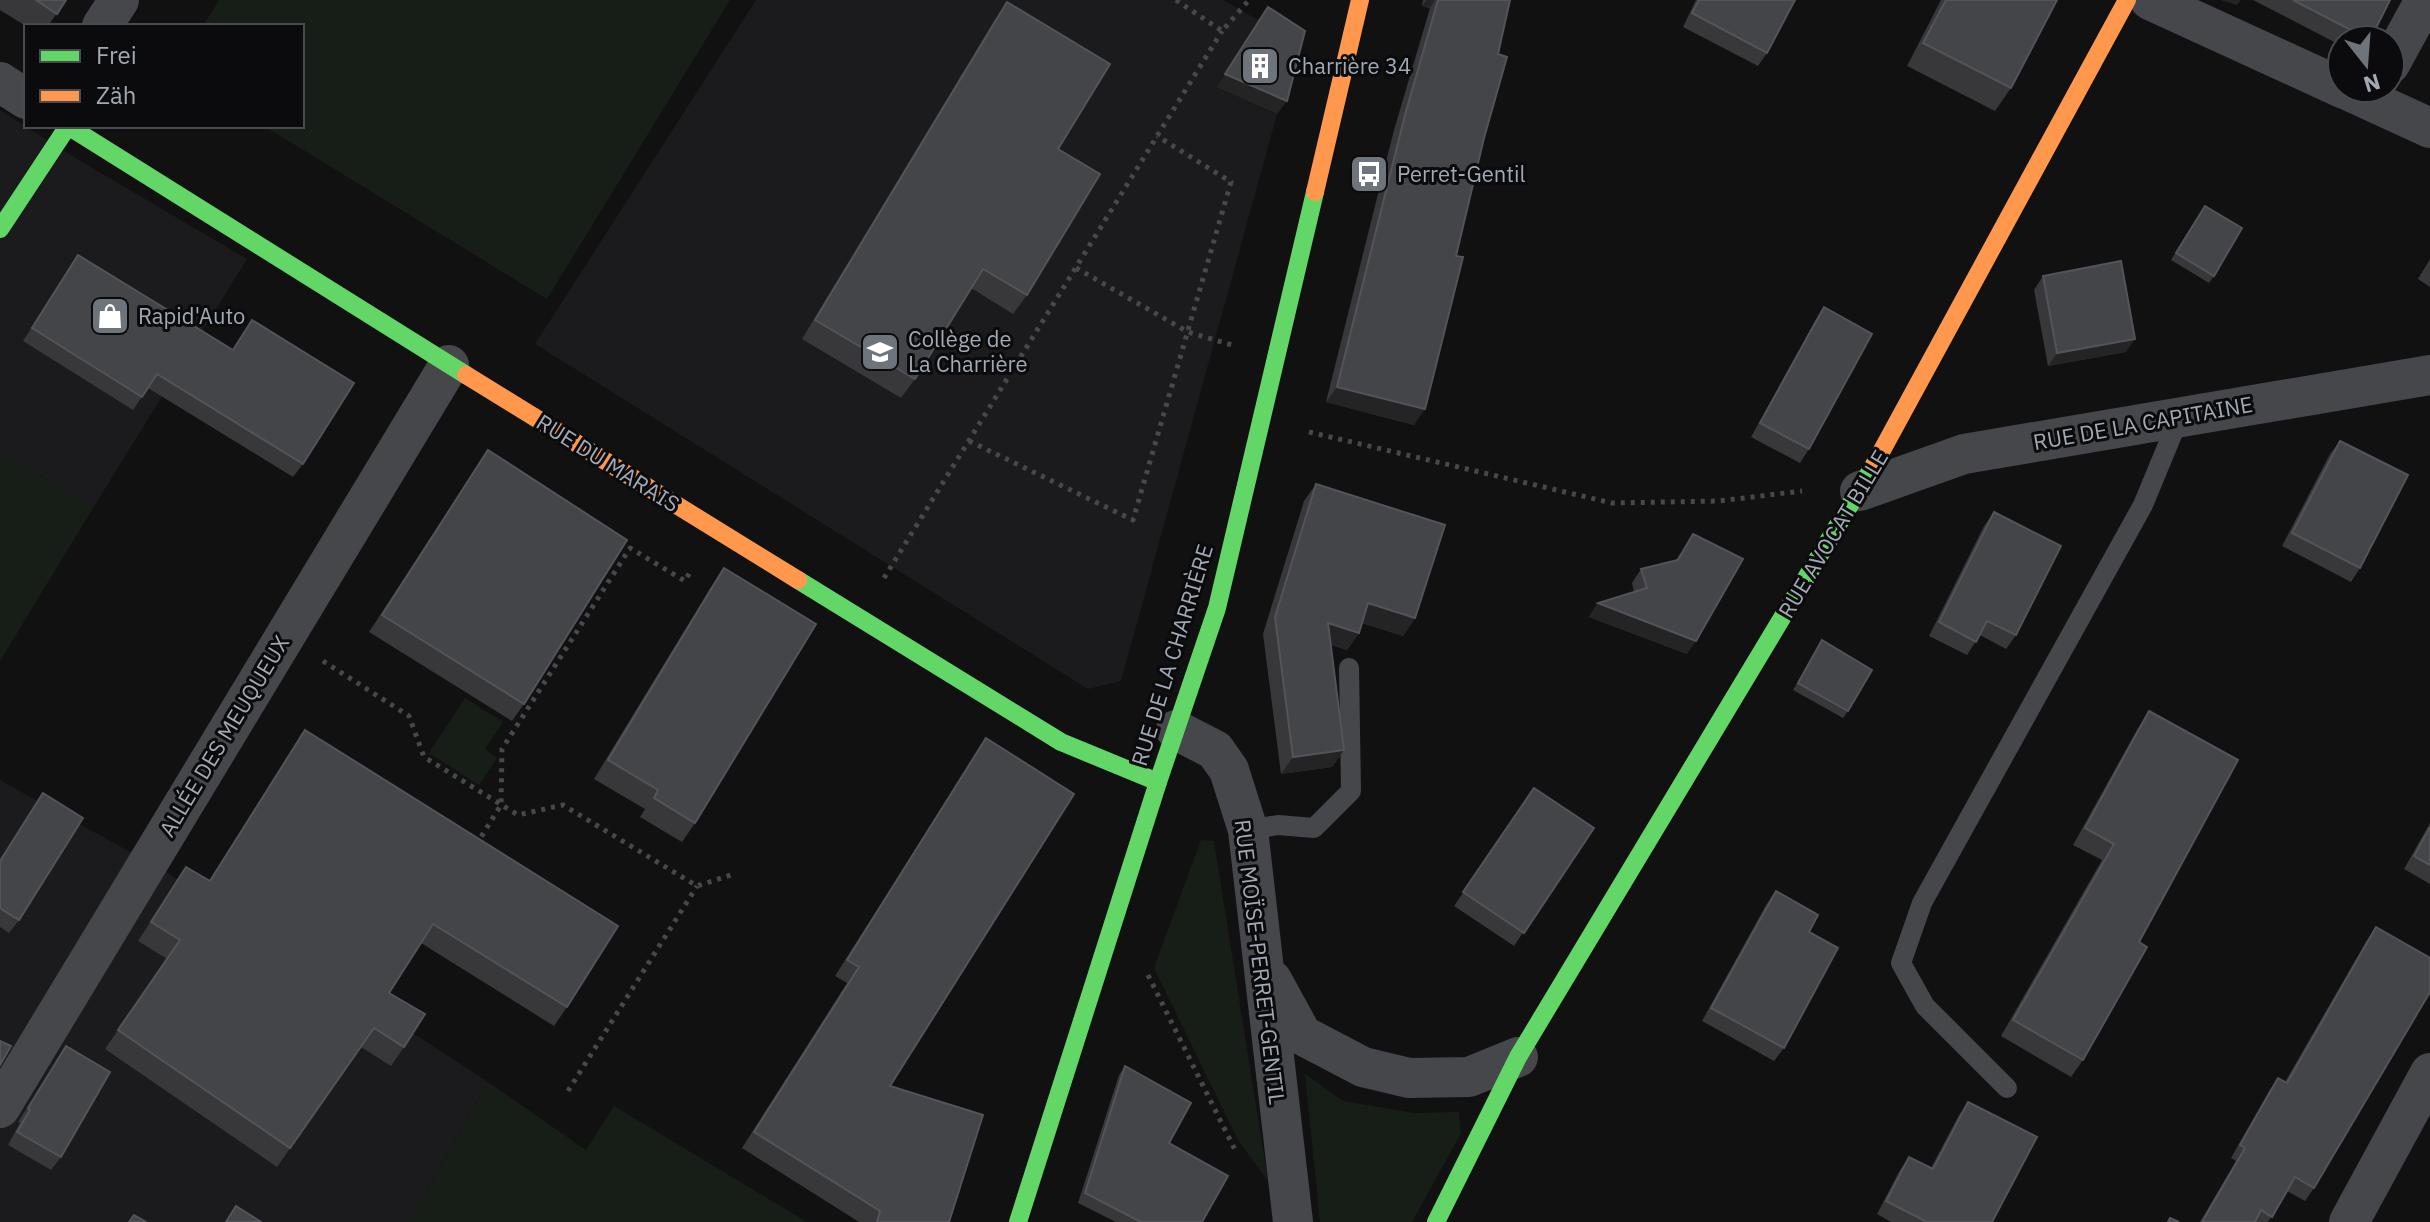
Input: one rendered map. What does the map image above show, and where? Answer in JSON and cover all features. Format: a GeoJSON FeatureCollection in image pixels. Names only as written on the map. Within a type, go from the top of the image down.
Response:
{"type":"FeatureCollection","features":[{"type":"Feature","properties":{"kind":"street"},"geometry":{"type":"LineString","coordinates":[[103,24],[119,0]]}},
{"type":"Feature","properties":{"kind":"street","name":"RUE DE LA CHARRIÈRE"},"geometry":{"type":"LineString","coordinates":[[1018,1222],[1158,782],[1217,608],[1360,0]]}},
{"type":"Feature","properties":{"kind":"street","name":"RUE AVOCAT BILLE"},"geometry":{"type":"LineString","coordinates":[[1436,1222],[1518,1057],[1860,491],[2127,0]]}},
{"type":"Feature","properties":{"kind":"street"},"geometry":{"type":"LineString","coordinates":[[2150,0],[2326,77]]}},
{"type":"Feature","properties":{"kind":"street"},"geometry":{"type":"LineString","coordinates":[[2406,35],[2425,0]]}},
{"type":"Feature","properties":{"kind":"street"},"geometry":{"type":"LineString","coordinates":[[0,82],[24,98]]}},
{"type":"Feature","properties":{"kind":"street"},"geometry":{"type":"LineString","coordinates":[[2383,104],[2430,128]]}},
{"type":"Feature","properties":{"kind":"street"},"geometry":{"type":"LineString","coordinates":[[0,229],[67,128]]}},
{"type":"Feature","properties":{"kind":"street","name":"RUE DU MARAIS"},"geometry":{"type":"LineString","coordinates":[[71,128],[1061,742],[1158,782]]}},
{"type":"Feature","properties":{"kind":"street","name":"ALLÉE DES MEUQUEUX"},"geometry":{"type":"LineString","coordinates":[[0,1108],[449,365]]}},
{"type":"Feature","properties":{"kind":"street","name":"RUE DE LA CAPITAINE"},"geometry":{"type":"LineString","coordinates":[[1860,491],[1964,454],[2430,375]]}},
{"type":"Feature","properties":{"kind":"street","name":"RUE MOÏSE-PERRET-GENTIL"},"geometry":{"type":"LineString","coordinates":[[1176,730],[1215,750],[1229,770],[1248,830],[1293,1222]]}},
{"type":"Feature","properties":{"kind":"street"},"geometry":{"type":"LineString","coordinates":[[1262,963],[1302,1035],[1363,1067],[1409,1078],[1469,1077],[1518,1057]]}},
{"type":"Feature","properties":{"kind":"street"},"geometry":{"type":"LineString","coordinates":[[2349,1222],[2430,1073]]}},
{"type":"Feature","properties":{"kind":"lane"},"geometry":{"type":"LineString","coordinates":[[2007,1088],[1925,1006],[1901,963],[1922,903],[2143,505],[2179,418]]}},
{"type":"Feature","properties":{"kind":"lane"},"geometry":{"type":"LineString","coordinates":[[1248,830],[1278,825],[1314,828],[1351,791],[1349,668]]}},
{"type":"Feature","properties":{"kind":"path"},"geometry":{"type":"LineString","coordinates":[[1176,0],[1222,31]]}},
{"type":"Feature","properties":{"kind":"path"},"geometry":{"type":"LineString","coordinates":[[860,617],[1222,31],[1249,0]]}},
{"type":"Feature","properties":{"kind":"path"},"geometry":{"type":"LineString","coordinates":[[969,441],[1133,520],[1231,182],[1157,136]]}},
{"type":"Feature","properties":{"kind":"path"},"geometry":{"type":"LineString","coordinates":[[1076,268],[1188,332],[1232,345]]}},
{"type":"Feature","properties":{"kind":"path"},"geometry":{"type":"LineString","coordinates":[[1308,432],[1612,503],[1719,501],[1807,490]]}},
{"type":"Feature","properties":{"kind":"path"},"geometry":{"type":"LineString","coordinates":[[475,845],[501,805],[502,749],[630,548],[685,581],[696,564]]}},
{"type":"Feature","properties":{"kind":"path"},"geometry":{"type":"LineString","coordinates":[[322,660],[409,716],[424,757],[501,805],[518,815],[563,805],[697,886]]}},
{"type":"Feature","properties":{"kind":"path"},"geometry":{"type":"LineString","coordinates":[[568,1091],[697,886],[734,874]]}},
{"type":"Feature","properties":{"kind":"path"},"geometry":{"type":"LineString","coordinates":[[1156,987],[1234,1147]]}},
{"type":"Feature","properties":{"kind":"shaded area"},"geometry":{"type":"Polygon","coordinates":[[[219,0],[730,0],[547,299],[267,128],[304,128],[304,24],[204,24],[219,0]]]}},
{"type":"Feature","properties":{"kind":"shaded area","name":"Collège de La Charrière"},"geometry":{"type":"Polygon","coordinates":[[[756,0],[1223,0],[1258,20],[1216,87],[1277,114],[1121,681],[1088,689],[535,344],[756,0]]]}},
{"type":"Feature","properties":{"kind":"shaded area"},"geometry":{"type":"Polygon","coordinates":[[[0,110],[24,128],[247,259],[93,508],[0,451],[0,110]]]}},
{"type":"Feature","properties":{"kind":"shaded area"},"geometry":{"type":"Polygon","coordinates":[[[0,451],[93,508],[0,661],[0,451]]]}},
{"type":"Feature","properties":{"kind":"shaded area"},"geometry":{"type":"Polygon","coordinates":[[[465,698],[503,722],[485,749],[497,758],[479,785],[429,753],[465,698]]]}},
{"type":"Feature","properties":{"kind":"shaded area"},"geometry":{"type":"Polygon","coordinates":[[[0,780],[168,873],[488,1082],[409,1222],[0,1222],[0,780]]]}},
{"type":"Feature","properties":{"kind":"shaded area"},"geometry":{"type":"Polygon","coordinates":[[[1201,840],[1214,841],[1268,1181],[1238,1140],[1154,968],[1201,840]]]}},
{"type":"Feature","properties":{"kind":"shaded area"},"geometry":{"type":"Polygon","coordinates":[[[1305,1074],[1343,1101],[1414,1113],[1459,1112],[1461,1133],[1412,1222],[1320,1222],[1305,1074]]]}},
{"type":"Feature","properties":{"kind":"shaded area"},"geometry":{"type":"Polygon","coordinates":[[[488,1082],[586,1150],[614,1106],[807,1222],[409,1222],[488,1082]]]}},
{"type":"Feature","properties":{"kind":"building"},"geometry":{"type":"Polygon","coordinates":[[[36,0],[66,0],[57,14],[36,0]]]}},
{"type":"Feature","properties":{"kind":"building"},"geometry":{"type":"Polygon","coordinates":[[[1438,0],[1510,0],[1498,54],[1507,57],[1456,256],[1463,257],[1425,409],[1337,387],[1405,115],[1438,0]]]}},
{"type":"Feature","properties":{"kind":"building"},"geometry":{"type":"Polygon","coordinates":[[[1699,0],[1795,0],[1767,53],[1692,13],[1699,0]]]}},
{"type":"Feature","properties":{"kind":"building"},"geometry":{"type":"Polygon","coordinates":[[[1946,0],[2057,0],[2011,88],[1923,43],[1946,0]]]}},
{"type":"Feature","properties":{"kind":"building"},"geometry":{"type":"Polygon","coordinates":[[[2293,0],[2390,0],[2378,24],[2339,24],[2293,0]]]}},
{"type":"Feature","properties":{"kind":"building"},"geometry":{"type":"Polygon","coordinates":[[[1007,2],[1110,64],[1058,149],[1100,174],[1027,295],[983,269],[915,379],[815,320],[1007,2]]]}},
{"type":"Feature","properties":{"kind":"building","name":"Charrière 34"},"geometry":{"type":"Polygon","coordinates":[[[1268,7],[1305,31],[1287,101],[1225,74],[1268,7]]]}},
{"type":"Feature","properties":{"kind":"building"},"geometry":{"type":"Polygon","coordinates":[[[2205,206],[2242,228],[2214,276],[2176,253],[2205,206]]]}},
{"type":"Feature","properties":{"kind":"building"},"geometry":{"type":"Polygon","coordinates":[[[78,255],[233,350],[252,320],[354,383],[303,464],[157,374],[142,397],[32,328],[78,255]]]}},
{"type":"Feature","properties":{"kind":"building"},"geometry":{"type":"Polygon","coordinates":[[[2121,261],[2135,339],[2057,353],[2043,276],[2121,261]]]}},
{"type":"Feature","properties":{"kind":"building"},"geometry":{"type":"Polygon","coordinates":[[[1824,307],[1872,334],[1809,449],[1760,423],[1824,307]]]}},
{"type":"Feature","properties":{"kind":"building"},"geometry":{"type":"Polygon","coordinates":[[[2340,441],[2408,475],[2360,568],[2292,533],[2340,441]]]}},
{"type":"Feature","properties":{"kind":"building"},"geometry":{"type":"Polygon","coordinates":[[[488,450],[627,540],[524,704],[382,615],[488,450]]]}},
{"type":"Feature","properties":{"kind":"building"},"geometry":{"type":"Polygon","coordinates":[[[1316,484],[1445,525],[1415,618],[1368,603],[1359,633],[1328,623],[1344,750],[1293,757],[1275,617],[1316,484]]]}},
{"type":"Feature","properties":{"kind":"building"},"geometry":{"type":"Polygon","coordinates":[[[1994,512],[2061,546],[2016,635],[1987,621],[1976,642],[1939,622],[1994,512]]]}},
{"type":"Feature","properties":{"kind":"building"},"geometry":{"type":"Polygon","coordinates":[[[1693,534],[1743,559],[1696,641],[1598,603],[1647,588],[1641,569],[1678,560],[1693,534]]]}},
{"type":"Feature","properties":{"kind":"building"},"geometry":{"type":"Polygon","coordinates":[[[724,568],[816,624],[695,823],[654,798],[658,790],[608,760],[724,568]]]}},
{"type":"Feature","properties":{"kind":"building"},"geometry":{"type":"Polygon","coordinates":[[[1822,640],[1872,670],[1848,711],[1798,683],[1822,640]]]}},
{"type":"Feature","properties":{"kind":"building"},"geometry":{"type":"Polygon","coordinates":[[[2149,711],[2238,760],[2139,942],[2147,947],[2083,1060],[2013,1020],[2114,844],[2085,828],[2149,711]]]}},
{"type":"Feature","properties":{"kind":"building"},"geometry":{"type":"Polygon","coordinates":[[[305,730],[618,926],[567,1007],[433,924],[389,993],[425,1014],[404,1047],[374,1028],[290,1148],[118,1030],[180,940],[151,922],[186,867],[210,881],[305,730]]]}},
{"type":"Feature","properties":{"kind":"building"},"geometry":{"type":"Polygon","coordinates":[[[986,738],[1074,794],[890,1086],[983,1115],[949,1222],[877,1222],[880,1211],[754,1132],[859,967],[847,960],[986,738]]]}},
{"type":"Feature","properties":{"kind":"building"},"geometry":{"type":"Polygon","coordinates":[[[1534,788],[1594,828],[1524,933],[1463,892],[1534,788]]]}},
{"type":"Feature","properties":{"kind":"building"},"geometry":{"type":"Polygon","coordinates":[[[43,793],[83,818],[19,920],[0,908],[0,861],[43,793]]]}},
{"type":"Feature","properties":{"kind":"building"},"geometry":{"type":"Polygon","coordinates":[[[2430,827],[2430,865],[2414,856],[2430,827]]]}},
{"type":"Feature","properties":{"kind":"building"},"geometry":{"type":"Polygon","coordinates":[[[1776,891],[1818,915],[1809,932],[1838,948],[1784,1048],[1711,1008],[1776,891]]]}},
{"type":"Feature","properties":{"kind":"building"},"geometry":{"type":"Polygon","coordinates":[[[2376,927],[2430,958],[2430,992],[2314,1188],[2295,1177],[2272,1217],[2261,1210],[2255,1222],[2202,1222],[2245,1148],[2240,1145],[2278,1078],[2287,1083],[2376,927]]]}},
{"type":"Feature","properties":{"kind":"building"},"geometry":{"type":"Polygon","coordinates":[[[0,1041],[11,1046],[0,1065],[0,1041]]]}},
{"type":"Feature","properties":{"kind":"building"},"geometry":{"type":"Polygon","coordinates":[[[66,1046],[110,1072],[61,1157],[17,1132],[66,1046]]]}},
{"type":"Feature","properties":{"kind":"building"},"geometry":{"type":"Polygon","coordinates":[[[1125,1066],[1191,1103],[1169,1143],[1228,1176],[1202,1222],[1141,1222],[1085,1193],[1125,1066]]]}},
{"type":"Feature","properties":{"kind":"building"},"geometry":{"type":"Polygon","coordinates":[[[1968,1102],[2037,1137],[1992,1222],[1927,1222],[1886,1201],[1909,1157],[1933,1169],[1968,1102]]]}},
{"type":"Feature","properties":{"kind":"building"},"geometry":{"type":"Polygon","coordinates":[[[236,1206],[261,1222],[226,1222],[236,1206]]]}},
{"type":"Feature","properties":{"kind":"building"},"geometry":{"type":"Polygon","coordinates":[[[134,1215],[146,1222],[129,1222],[134,1215]]]}},
{"type":"Feature","properties":{"kind":"traffic: fast"},"geometry":{"type":"LineString","coordinates":[[0,229],[67,128]]}},
{"type":"Feature","properties":{"kind":"traffic: fast"},"geometry":{"type":"LineString","coordinates":[[71,128],[466,375]]}},
{"type":"Feature","properties":{"kind":"traffic: fast"},"geometry":{"type":"LineString","coordinates":[[1018,1222],[1158,782],[1217,608],[1315,192]]}},
{"type":"Feature","properties":{"kind":"traffic: fast"},"geometry":{"type":"LineString","coordinates":[[1436,1222],[1518,1057],[1874,465]]}},
{"type":"Feature","properties":{"kind":"traffic: fast"},"geometry":{"type":"LineString","coordinates":[[798,580],[1061,742],[1158,782]]}},
{"type":"Feature","properties":{"kind":"traffic: slow"},"geometry":{"type":"LineString","coordinates":[[1315,192],[1360,0]]}},
{"type":"Feature","properties":{"kind":"traffic: slow"},"geometry":{"type":"LineString","coordinates":[[1874,465],[2127,0]]}},
{"type":"Feature","properties":{"kind":"traffic: slow"},"geometry":{"type":"LineString","coordinates":[[466,375],[798,580]]}},
{"type":"Feature","properties":{"kind":"place","name":"Charrière 34"},"geometry":{"type":"Point","coordinates":[1260,66]}},
{"type":"Feature","properties":{"kind":"place","name":"Perret-Gentil"},"geometry":{"type":"Point","coordinates":[1369,174]}},
{"type":"Feature","properties":{"kind":"place","name":"Rapid'Auto"},"geometry":{"type":"Point","coordinates":[110,316]}},
{"type":"Feature","properties":{"kind":"place","name":"Collège de La Charrière"},"geometry":{"type":"Point","coordinates":[880,352]}}]}
